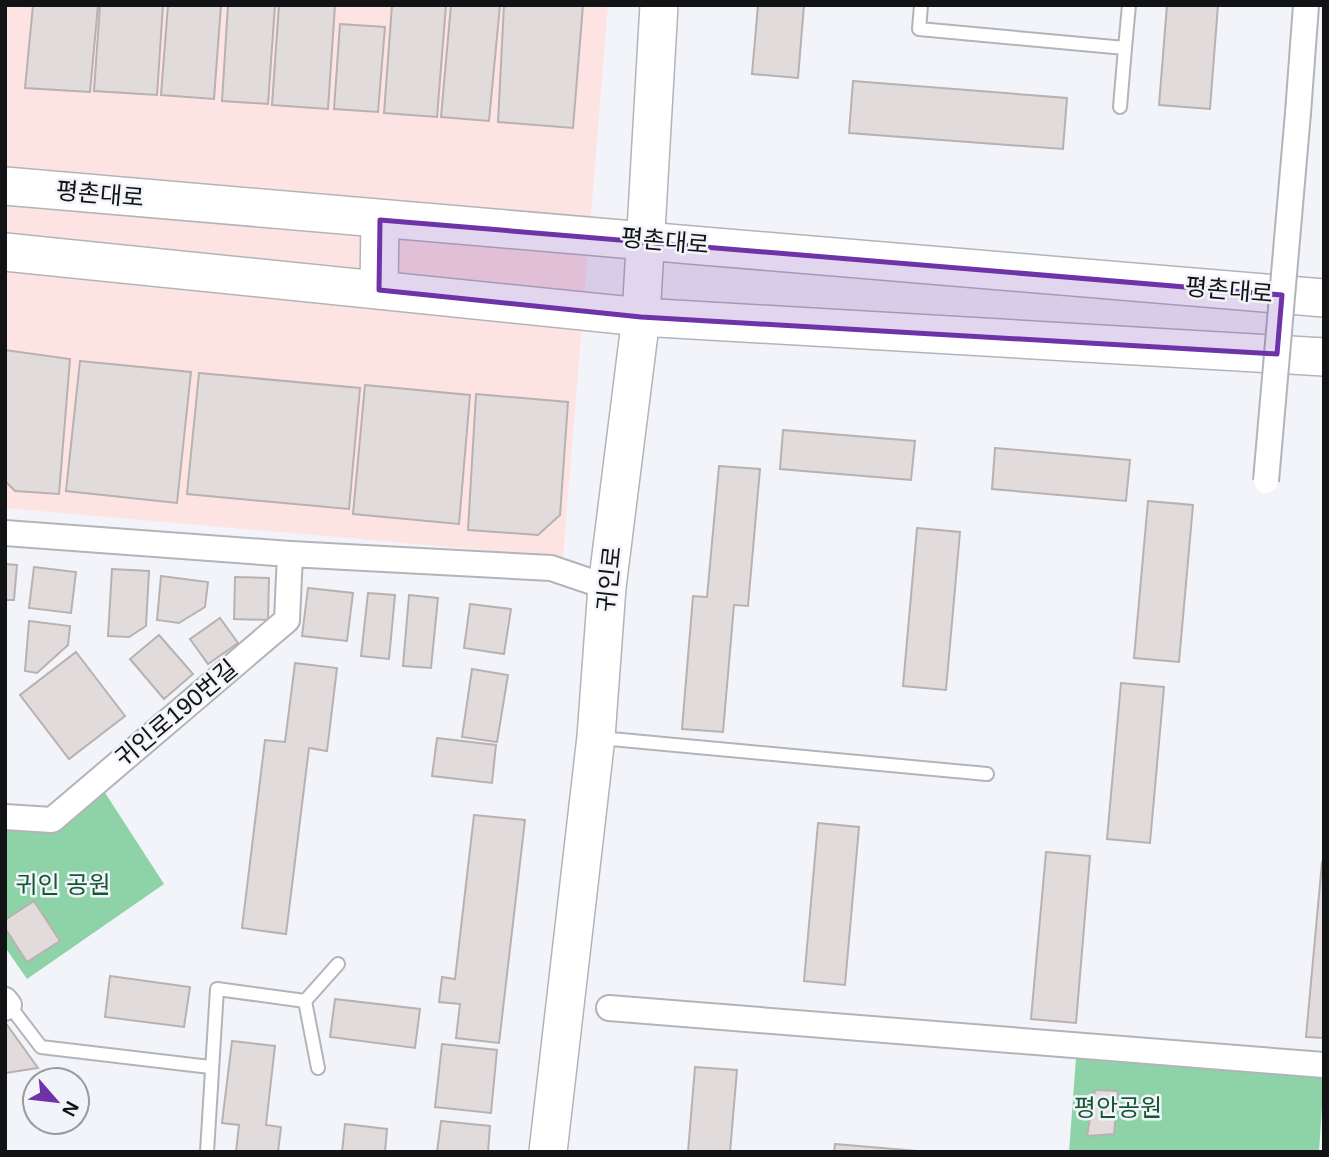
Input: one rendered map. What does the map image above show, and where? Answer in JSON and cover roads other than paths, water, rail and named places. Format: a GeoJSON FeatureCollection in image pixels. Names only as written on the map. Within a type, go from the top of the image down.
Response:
{"type":"FeatureCollection","features":[{"type":"Feature","properties":{"kind":"street","name":"귀인로"},"geometry":{"type":"LineString","coordinates":[[548,1152],[596,737],[607,587],[641,317],[659,5]]}},
{"type":"Feature","properties":{"kind":"street"},"geometry":{"type":"LineString","coordinates":[[1266,481],[1307,5]]}},
{"type":"Feature","properties":{"kind":"street","name":"평촌대로"},"geometry":{"type":"LineString","coordinates":[[5,186],[380,220],[646,239],[1324,298]]}},
{"type":"Feature","properties":{"kind":"street"},"geometry":{"type":"LineString","coordinates":[[379,290],[380,220]]}},
{"type":"Feature","properties":{"kind":"street"},"geometry":{"type":"LineString","coordinates":[[5,252],[641,317],[1324,357]]}},
{"type":"Feature","properties":{"kind":"street"},"geometry":{"type":"LineString","coordinates":[[5,533],[290,554],[551,568],[607,587]]}},
{"type":"Feature","properties":{"kind":"street","name":"귀인로190번길"},"geometry":{"type":"LineString","coordinates":[[5,817],[52,820],[287,620],[290,554]]}},
{"type":"Feature","properties":{"kind":"street"},"geometry":{"type":"LineString","coordinates":[[609,1008],[1324,1065]]}},
{"type":"Feature","properties":{"kind":"lane"},"geometry":{"type":"LineString","coordinates":[[921,5],[919,29],[1125,48]]}},
{"type":"Feature","properties":{"kind":"lane"},"geometry":{"type":"LineString","coordinates":[[1120,107],[1129,5]]}},
{"type":"Feature","properties":{"kind":"lane"},"geometry":{"type":"LineString","coordinates":[[596,737],[987,774]]}},
{"type":"Feature","properties":{"kind":"lane"},"geometry":{"type":"LineString","coordinates":[[305,1000],[338,964]]}},
{"type":"Feature","properties":{"kind":"lane"},"geometry":{"type":"LineString","coordinates":[[207,1152],[210,1067],[217,989],[305,1000]]}},
{"type":"Feature","properties":{"kind":"lane"},"geometry":{"type":"LineString","coordinates":[[305,1000],[318,1068]]}},
{"type":"Feature","properties":{"kind":"lane"},"geometry":{"type":"LineString","coordinates":[[6,1004],[41,1047],[210,1067]]}},
{"type":"Feature","properties":{"kind":"park label","name":"귀인 공원"},"geometry":{"type":"Point","coordinates":[63,884]}},
{"type":"Feature","properties":{"kind":"park label","name":"평안공원"},"geometry":{"type":"Point","coordinates":[1118,1107]}}]}
